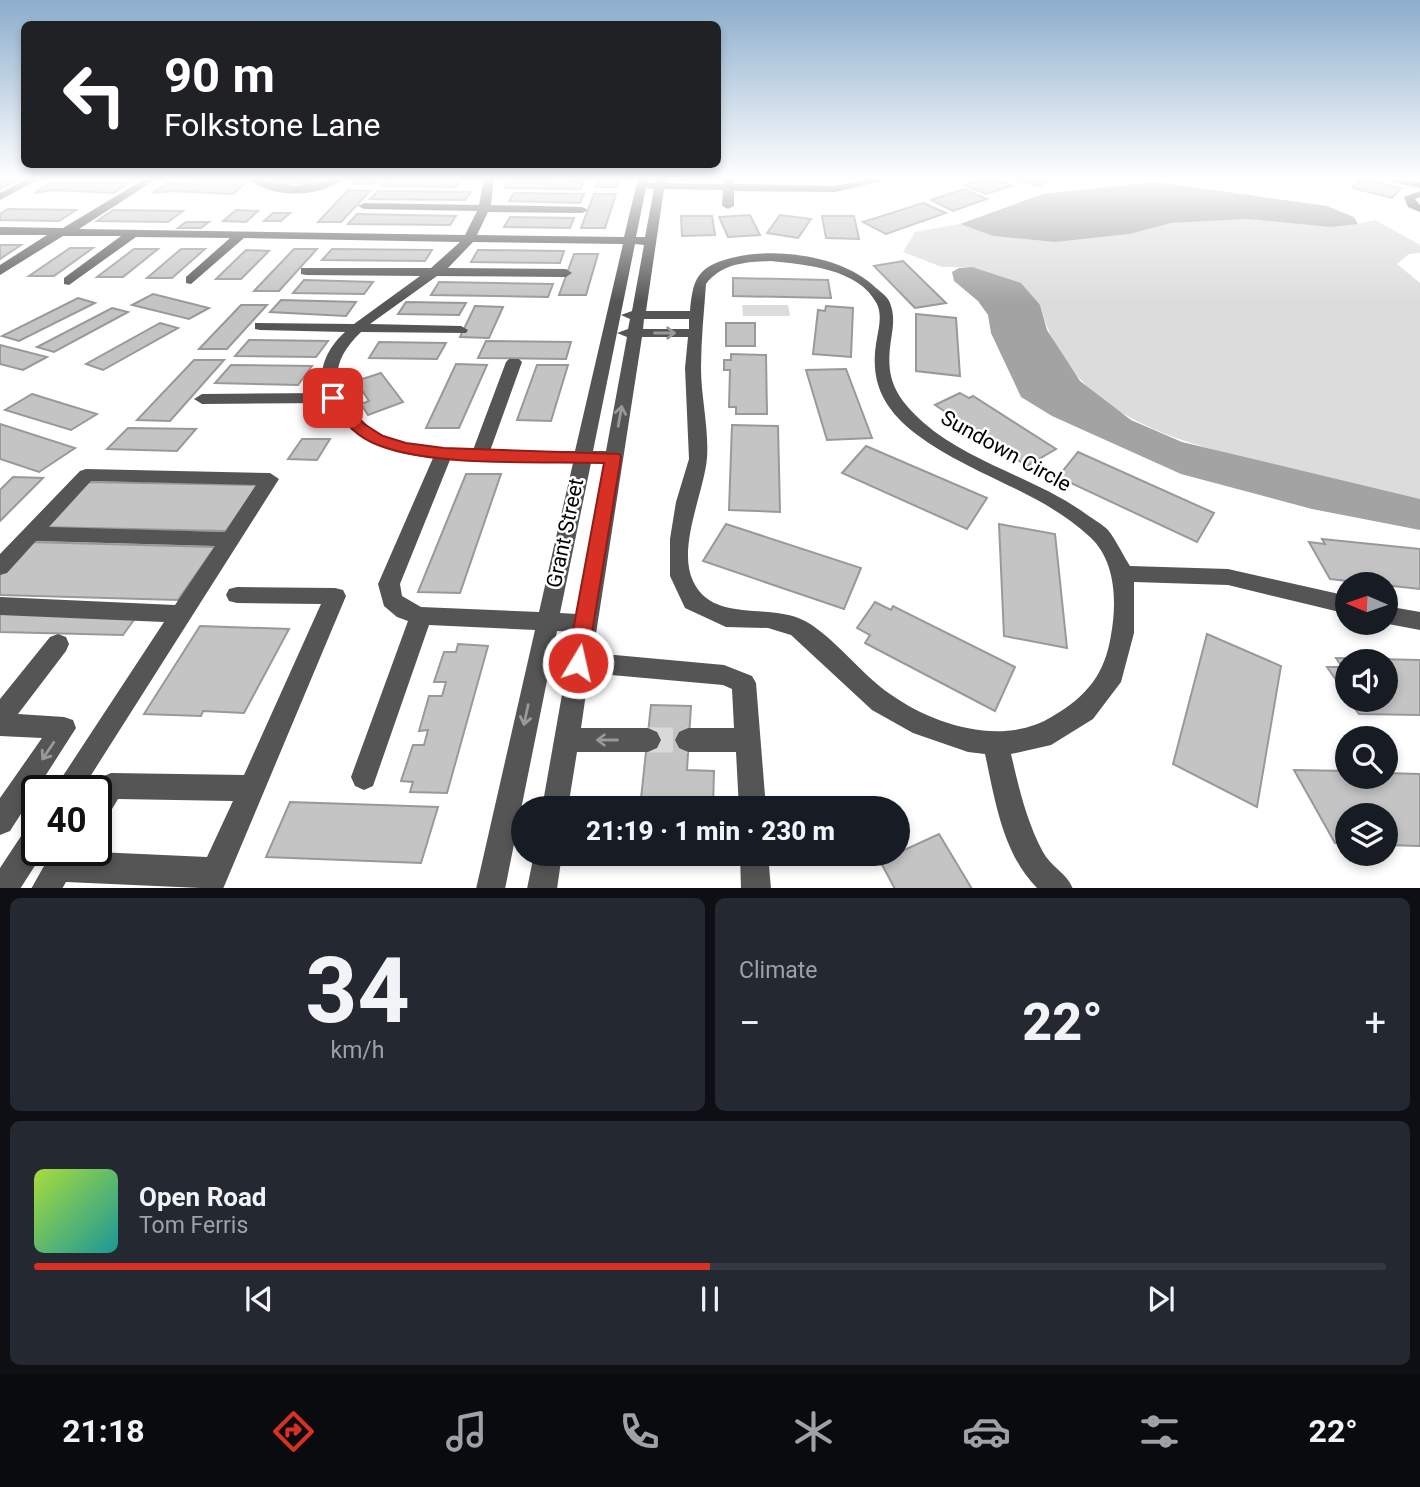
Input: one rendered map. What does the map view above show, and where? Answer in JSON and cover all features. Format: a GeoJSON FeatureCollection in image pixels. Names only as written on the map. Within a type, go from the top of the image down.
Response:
{"type":"FeatureCollection","features":[{"type":"Feature","properties":{"kind":"street"},"geometry":{"type":"LineString","coordinates":[[0,271],[83,219]]}},
{"type":"Feature","properties":{"kind":"street"},"geometry":{"type":"LineString","coordinates":[[479,219],[460,251],[436,272],[356,328],[335,352],[327,372],[333,398],[359,428],[377,439],[405,448],[444,453],[613,457]]}},
{"type":"Feature","properties":{"kind":"street","name":"Grant Street"},"geometry":{"type":"LineString","coordinates":[[490,888],[635,219]]}},
{"type":"Feature","properties":{"kind":"street","name":"Grant Street"},"geometry":{"type":"LineString","coordinates":[[557,796],[654,219]]}},
{"type":"Feature","properties":{"kind":"street"},"geometry":{"type":"LineString","coordinates":[[0,231],[650,241]]}},
{"type":"Feature","properties":{"kind":"street"},"geometry":{"type":"LineString","coordinates":[[69,281],[133,233]]}},
{"type":"Feature","properties":{"kind":"street"},"geometry":{"type":"LineString","coordinates":[[191,280],[241,235]]}},
{"type":"Feature","properties":{"kind":"street","name":"Sundown Circle"},"geometry":{"type":"LineString","coordinates":[[771,257],[820,263],[847,271],[883,302],[887,320],[881,357],[883,382],[894,403],[920,429],[951,449],[988,471],[1065,508],[1100,534],[1124,574],[1123,633],[1113,675],[1084,712],[1042,737],[996,744],[968,740],[922,725],[881,702],[798,628],[768,619],[726,618],[693,602],[680,576],[682,527],[698,459],[693,368],[699,284],[708,273],[726,263],[745,258],[771,257]]}},
{"type":"Feature","properties":{"kind":"street"},"geometry":{"type":"LineString","coordinates":[[306,271],[566,273]]}},
{"type":"Feature","properties":{"kind":"street"},"geometry":{"type":"LineString","coordinates":[[614,314],[697,324]]}},
{"type":"Feature","properties":{"kind":"street"},"geometry":{"type":"LineString","coordinates":[[610,333],[635,333],[697,324]]}},
{"type":"Feature","properties":{"kind":"street"},"geometry":{"type":"LineString","coordinates":[[260,326],[461,330]]}},
{"type":"Feature","properties":{"kind":"street"},"geometry":{"type":"LineString","coordinates":[[480,454],[514,362]]}},
{"type":"Feature","properties":{"kind":"street"},"geometry":{"type":"LineString","coordinates":[[202,399],[333,398]]}},
{"type":"Feature","properties":{"kind":"street"},"geometry":{"type":"LineString","coordinates":[[444,453],[389,583],[391,600],[405,611],[421,616],[584,623]]}},
{"type":"Feature","properties":{"kind":"street"},"geometry":{"type":"LineString","coordinates":[[0,567],[86,475],[270,479],[76,775]]}},
{"type":"Feature","properties":{"kind":"street"},"geometry":{"type":"LineString","coordinates":[[31,534],[231,539]]}},
{"type":"Feature","properties":{"kind":"street"},"geometry":{"type":"LineString","coordinates":[[1124,574],[1228,577],[1335,601]]}},
{"type":"Feature","properties":{"kind":"street"},"geometry":{"type":"LineString","coordinates":[[58,869],[211,880],[335,596],[237,595]]}},
{"type":"Feature","properties":{"kind":"street"},"geometry":{"type":"LineString","coordinates":[[0,606],[181,614]]}},
{"type":"Feature","properties":{"kind":"street"},"geometry":{"type":"LineString","coordinates":[[364,777],[421,616]]}},
{"type":"Feature","properties":{"kind":"street"},"geometry":{"type":"LineString","coordinates":[[1398,617],[1420,621]]}},
{"type":"Feature","properties":{"kind":"street"},"geometry":{"type":"LineString","coordinates":[[0,718],[58,644]]}},
{"type":"Feature","properties":{"kind":"street"},"geometry":{"type":"LineString","coordinates":[[578,663],[724,675],[744,683],[751,796]]}},
{"type":"Feature","properties":{"kind":"street"},"geometry":{"type":"LineString","coordinates":[[0,725],[64,728],[0,821]]}},
{"type":"Feature","properties":{"kind":"street"},"geometry":{"type":"LineString","coordinates":[[566,740],[648,740]]}},
{"type":"Feature","properties":{"kind":"street"},"geometry":{"type":"LineString","coordinates":[[688,740],[748,740]]}},
{"type":"Feature","properties":{"kind":"street"},"geometry":{"type":"LineString","coordinates":[[996,744],[1011,814],[1034,865],[1059,888]]}},
{"type":"Feature","properties":{"kind":"street"},"geometry":{"type":"LineString","coordinates":[[112,786],[252,788]]}},
{"type":"Feature","properties":{"kind":"street"},"geometry":{"type":"LineString","coordinates":[[3,888],[21,861]]}},
{"type":"Feature","properties":{"kind":"street"},"geometry":{"type":"LineString","coordinates":[[544,888],[547,866]]}},
{"type":"Feature","properties":{"kind":"street"},"geometry":{"type":"LineString","coordinates":[[755,866],[757,888]]}},
{"type":"Feature","properties":{"kind":"shaded area"},"geometry":{"type":"Polygon","coordinates":[[[973,219],[1240,219],[1171,223],[1130,234],[1055,242],[993,236],[960,224],[973,219]]]}},
{"type":"Feature","properties":{"kind":"shaded area"},"geometry":{"type":"Polygon","coordinates":[[[1253,219],[1355,219],[1358,224],[1331,227],[1253,219]]]}},
{"type":"Feature","properties":{"kind":"shaded area"},"geometry":{"type":"Polygon","coordinates":[[[1259,219],[1358,224],[1375,220],[1420,245],[1420,253],[1409,254],[1397,264],[1420,283],[1420,499],[1373,491],[1217,451],[1141,423],[1108,403],[1079,378],[1056,346],[1040,305],[972,267],[942,267],[903,252],[915,232],[960,224],[993,236],[1055,242],[1130,234],[1171,223],[1259,219]]]}},
{"type":"Feature","properties":{"kind":"shaded area"},"geometry":{"type":"Polygon","coordinates":[[[972,267],[1021,283],[1040,305],[1047,330],[1080,381],[1131,420],[1182,442],[1420,499],[1420,530],[1312,509],[1181,474],[1052,416],[1021,397],[991,333],[988,315],[978,301],[954,281],[952,272],[959,268],[972,267]]]}},
{"type":"Feature","properties":{"kind":"shaded area"},"geometry":{"type":"Polygon","coordinates":[[[742,305],[788,305],[790,316],[743,316],[742,305]]]}},
{"type":"Feature","properties":{"kind":"building"},"geometry":{"type":"Polygon","coordinates":[[[0,219],[61,219],[59,221],[0,219]]]}},
{"type":"Feature","properties":{"kind":"building"},"geometry":{"type":"Polygon","coordinates":[[[99,219],[171,219],[168,222],[97,221],[99,219]]]}},
{"type":"Feature","properties":{"kind":"building"},"geometry":{"type":"Polygon","coordinates":[[[225,219],[249,219],[246,222],[223,221],[225,219]]]}},
{"type":"Feature","properties":{"kind":"building"},"geometry":{"type":"Polygon","coordinates":[[[320,219],[343,219],[341,222],[318,222],[320,219]]]}},
{"type":"Feature","properties":{"kind":"building"},"geometry":{"type":"Polygon","coordinates":[[[352,219],[454,219],[450,225],[348,224],[352,219]]]}},
{"type":"Feature","properties":{"kind":"building"},"geometry":{"type":"Polygon","coordinates":[[[509,219],[573,219],[570,228],[504,227],[509,219]]]}},
{"type":"Feature","properties":{"kind":"building"},"geometry":{"type":"Polygon","coordinates":[[[584,219],[608,219],[605,228],[581,228],[584,219]]]}},
{"type":"Feature","properties":{"kind":"building"},"geometry":{"type":"Polygon","coordinates":[[[681,219],[713,219],[715,235],[682,236],[681,219]]]}},
{"type":"Feature","properties":{"kind":"building"},"geometry":{"type":"Polygon","coordinates":[[[720,219],[752,219],[760,235],[728,237],[720,219]]]}},
{"type":"Feature","properties":{"kind":"building"},"geometry":{"type":"Polygon","coordinates":[[[777,219],[811,219],[798,238],[767,233],[777,219]]]}},
{"type":"Feature","properties":{"kind":"building"},"geometry":{"type":"Polygon","coordinates":[[[823,219],[855,219],[859,239],[826,238],[823,219]]]}},
{"type":"Feature","properties":{"kind":"building"},"geometry":{"type":"Polygon","coordinates":[[[871,219],[928,219],[886,234],[863,222],[871,219]]]}},
{"type":"Feature","properties":{"kind":"building"},"geometry":{"type":"Polygon","coordinates":[[[186,222],[209,222],[201,228],[178,228],[186,222]]]}},
{"type":"Feature","properties":{"kind":"building"},"geometry":{"type":"Polygon","coordinates":[[[0,245],[21,245],[0,259],[0,245]]]}},
{"type":"Feature","properties":{"kind":"building"},"geometry":{"type":"Polygon","coordinates":[[[70,248],[93,248],[54,276],[29,276],[70,248]]]}},
{"type":"Feature","properties":{"kind":"building"},"geometry":{"type":"Polygon","coordinates":[[[134,249],[158,249],[123,277],[97,277],[134,249]]]}},
{"type":"Feature","properties":{"kind":"building"},"geometry":{"type":"Polygon","coordinates":[[[181,249],[205,249],[172,278],[147,278],[181,249]]]}},
{"type":"Feature","properties":{"kind":"building"},"geometry":{"type":"Polygon","coordinates":[[[294,249],[317,249],[279,291],[254,291],[294,249]]]}},
{"type":"Feature","properties":{"kind":"building"},"geometry":{"type":"Polygon","coordinates":[[[332,249],[432,250],[425,261],[322,260],[332,249]]]}},
{"type":"Feature","properties":{"kind":"building"},"geometry":{"type":"Polygon","coordinates":[[[246,250],[269,251],[241,279],[216,279],[246,250]]]}},
{"type":"Feature","properties":{"kind":"building"},"geometry":{"type":"Polygon","coordinates":[[[478,250],[564,251],[560,263],[471,262],[478,250]]]}},
{"type":"Feature","properties":{"kind":"building"},"geometry":{"type":"Polygon","coordinates":[[[574,254],[598,254],[586,295],[559,295],[574,254]]]}},
{"type":"Feature","properties":{"kind":"building"},"geometry":{"type":"Polygon","coordinates":[[[903,261],[946,303],[915,308],[874,266],[903,261]]]}},
{"type":"Feature","properties":{"kind":"building"},"geometry":{"type":"Polygon","coordinates":[[[733,278],[828,280],[831,298],[733,296],[733,278]]]}},
{"type":"Feature","properties":{"kind":"building"},"geometry":{"type":"Polygon","coordinates":[[[304,280],[373,282],[364,294],[293,293],[304,280]]]}},
{"type":"Feature","properties":{"kind":"building"},"geometry":{"type":"Polygon","coordinates":[[[439,282],[553,284],[548,297],[431,295],[439,282]]]}},
{"type":"Feature","properties":{"kind":"building"},"geometry":{"type":"Polygon","coordinates":[[[153,294],[209,308],[189,319],[132,305],[153,294]]]}},
{"type":"Feature","properties":{"kind":"building"},"geometry":{"type":"Polygon","coordinates":[[[78,298],[95,303],[19,341],[2,336],[78,298]]]}},
{"type":"Feature","properties":{"kind":"building"},"geometry":{"type":"Polygon","coordinates":[[[281,300],[356,302],[346,316],[270,312],[281,300]]]}},
{"type":"Feature","properties":{"kind":"building"},"geometry":{"type":"Polygon","coordinates":[[[406,302],[466,303],[459,315],[398,314],[406,302]]]}},
{"type":"Feature","properties":{"kind":"building"},"geometry":{"type":"Polygon","coordinates":[[[241,305],[267,305],[227,349],[199,349],[241,305]]]}},
{"type":"Feature","properties":{"kind":"building"},"geometry":{"type":"Polygon","coordinates":[[[475,306],[503,307],[489,338],[460,337],[475,306]]]}},
{"type":"Feature","properties":{"kind":"building"},"geometry":{"type":"Polygon","coordinates":[[[826,306],[853,308],[851,357],[813,354],[818,310],[825,311],[826,306]]]}},
{"type":"Feature","properties":{"kind":"building"},"geometry":{"type":"Polygon","coordinates":[[[112,308],[128,312],[54,352],[37,347],[112,308]]]}},
{"type":"Feature","properties":{"kind":"building"},"geometry":{"type":"Polygon","coordinates":[[[916,314],[956,318],[960,376],[916,371],[916,314]]]}},
{"type":"Feature","properties":{"kind":"building"},"geometry":{"type":"Polygon","coordinates":[[[160,323],[178,328],[103,370],[86,364],[160,323]]]}},
{"type":"Feature","properties":{"kind":"building"},"geometry":{"type":"Polygon","coordinates":[[[726,323],[755,323],[755,346],[726,346],[726,323]]]}},
{"type":"Feature","properties":{"kind":"building"},"geometry":{"type":"Polygon","coordinates":[[[249,340],[328,341],[316,357],[235,356],[249,340]]]}},
{"type":"Feature","properties":{"kind":"building"},"geometry":{"type":"Polygon","coordinates":[[[486,341],[571,342],[566,359],[478,358],[486,341]]]}},
{"type":"Feature","properties":{"kind":"building"},"geometry":{"type":"Polygon","coordinates":[[[379,342],[446,343],[437,359],[369,358],[379,342]]]}},
{"type":"Feature","properties":{"kind":"building"},"geometry":{"type":"Polygon","coordinates":[[[0,345],[47,357],[23,370],[0,364],[0,345]]]}},
{"type":"Feature","properties":{"kind":"building"},"geometry":{"type":"Polygon","coordinates":[[[731,354],[766,355],[767,414],[736,414],[736,407],[729,407],[730,370],[724,370],[724,360],[731,360],[731,354]]]}},
{"type":"Feature","properties":{"kind":"building"},"geometry":{"type":"Polygon","coordinates":[[[194,360],[224,360],[170,421],[137,420],[194,360]]]}},
{"type":"Feature","properties":{"kind":"building"},"geometry":{"type":"Polygon","coordinates":[[[456,364],[487,365],[459,428],[426,428],[456,364]]]}},
{"type":"Feature","properties":{"kind":"building"},"geometry":{"type":"Polygon","coordinates":[[[231,365],[312,366],[298,385],[215,383],[231,365]]]}},
{"type":"Feature","properties":{"kind":"building"},"geometry":{"type":"Polygon","coordinates":[[[537,365],[568,365],[551,421],[517,420],[537,365]]]}},
{"type":"Feature","properties":{"kind":"building"},"geometry":{"type":"Polygon","coordinates":[[[846,369],[872,438],[827,440],[806,370],[846,369]]]}},
{"type":"Feature","properties":{"kind":"building"},"geometry":{"type":"Polygon","coordinates":[[[381,373],[403,402],[368,415],[361,404],[369,401],[356,381],[381,373]]]}},
{"type":"Feature","properties":{"kind":"building"},"geometry":{"type":"Polygon","coordinates":[[[960,393],[969,398],[973,396],[1056,449],[1027,466],[935,405],[960,393]]]}},
{"type":"Feature","properties":{"kind":"building"},"geometry":{"type":"Polygon","coordinates":[[[32,394],[97,414],[71,430],[5,410],[32,394]]]}},
{"type":"Feature","properties":{"kind":"building"},"geometry":{"type":"Polygon","coordinates":[[[0,424],[75,448],[39,472],[0,459],[0,424]]]}},
{"type":"Feature","properties":{"kind":"building"},"geometry":{"type":"Polygon","coordinates":[[[732,425],[778,426],[780,512],[729,510],[732,425]]]}},
{"type":"Feature","properties":{"kind":"building"},"geometry":{"type":"Polygon","coordinates":[[[128,428],[196,429],[177,451],[107,449],[128,428]]]}},
{"type":"Feature","properties":{"kind":"building"},"geometry":{"type":"Polygon","coordinates":[[[302,439],[330,439],[317,460],[288,459],[302,439]]]}},
{"type":"Feature","properties":{"kind":"building"},"geometry":{"type":"Polygon","coordinates":[[[866,446],[987,498],[967,529],[842,473],[866,446]]]}},
{"type":"Feature","properties":{"kind":"building"},"geometry":{"type":"Polygon","coordinates":[[[1078,452],[1214,513],[1197,542],[1058,477],[1078,452]]]}},
{"type":"Feature","properties":{"kind":"building"},"geometry":{"type":"Polygon","coordinates":[[[466,474],[501,474],[460,593],[418,592],[466,474]]]}},
{"type":"Feature","properties":{"kind":"building"},"geometry":{"type":"Polygon","coordinates":[[[13,477],[43,478],[0,521],[0,490],[13,477]]]}},
{"type":"Feature","properties":{"kind":"building"},"geometry":{"type":"Polygon","coordinates":[[[85,482],[258,485],[226,531],[42,527],[85,482]]]}},
{"type":"Feature","properties":{"kind":"building"},"geometry":{"type":"Polygon","coordinates":[[[726,524],[861,568],[844,609],[703,561],[726,524]]]}},
{"type":"Feature","properties":{"kind":"building"},"geometry":{"type":"Polygon","coordinates":[[[999,524],[1055,534],[1067,648],[1004,636],[999,524]]]}},
{"type":"Feature","properties":{"kind":"building"},"geometry":{"type":"Polygon","coordinates":[[[1322,539],[1420,549],[1420,589],[1398,587],[1398,572],[1335,572],[1335,580],[1330,579],[1309,542],[1325,544],[1322,539]]]}},
{"type":"Feature","properties":{"kind":"building"},"geometry":{"type":"Polygon","coordinates":[[[29,542],[215,547],[178,600],[0,595],[0,572],[29,542]]]}},
{"type":"Feature","properties":{"kind":"building"},"geometry":{"type":"Polygon","coordinates":[[[875,602],[891,610],[893,606],[1015,667],[995,711],[865,643],[870,635],[857,628],[875,602]]]}},
{"type":"Feature","properties":{"kind":"building"},"geometry":{"type":"Polygon","coordinates":[[[0,613],[136,617],[123,635],[0,632],[0,613]]]}},
{"type":"Feature","properties":{"kind":"building"},"geometry":{"type":"Polygon","coordinates":[[[200,626],[289,629],[244,713],[203,711],[201,716],[144,714],[200,626]]]}},
{"type":"Feature","properties":{"kind":"building"},"geometry":{"type":"Polygon","coordinates":[[[1207,634],[1281,666],[1257,807],[1173,764],[1207,634]]]}},
{"type":"Feature","properties":{"kind":"building"},"geometry":{"type":"Polygon","coordinates":[[[458,644],[488,646],[447,793],[410,792],[413,782],[401,781],[413,745],[424,745],[428,730],[419,731],[429,696],[442,696],[446,682],[434,682],[444,652],[456,652],[458,644]]]}},
{"type":"Feature","properties":{"kind":"building"},"geometry":{"type":"Polygon","coordinates":[[[1398,659],[1420,660],[1420,715],[1358,712],[1398,712],[1398,659]]]}},
{"type":"Feature","properties":{"kind":"building"},"geometry":{"type":"Polygon","coordinates":[[[1327,667],[1335,667],[1335,678],[1327,667]]]}},
{"type":"Feature","properties":{"kind":"building"},"geometry":{"type":"Polygon","coordinates":[[[651,705],[691,706],[687,770],[714,771],[713,796],[641,796],[651,705]]]}},
{"type":"Feature","properties":{"kind":"building"},"geometry":{"type":"Polygon","coordinates":[[[1294,770],[1335,771],[1335,789],[1398,789],[1398,773],[1420,774],[1420,846],[1398,845],[1398,803],[1335,803],[1335,843],[1294,770]]]}},
{"type":"Feature","properties":{"kind":"building"},"geometry":{"type":"Polygon","coordinates":[[[290,802],[438,807],[421,863],[266,857],[290,802]]]}},
{"type":"Feature","properties":{"kind":"building"},"geometry":{"type":"Polygon","coordinates":[[[939,834],[971,888],[894,888],[883,866],[910,866],[910,847],[939,834]]]}},
{"type":"Feature","properties":{"kind":"tunnel"},"geometry":{"type":"LineString","coordinates":[[648,740],[688,740]]}},
{"type":"Feature","properties":{"kind":"route"},"geometry":{"type":"LineString","coordinates":[[333,398],[359,428],[377,439],[405,448],[444,453],[613,457],[578,663]]}}]}
